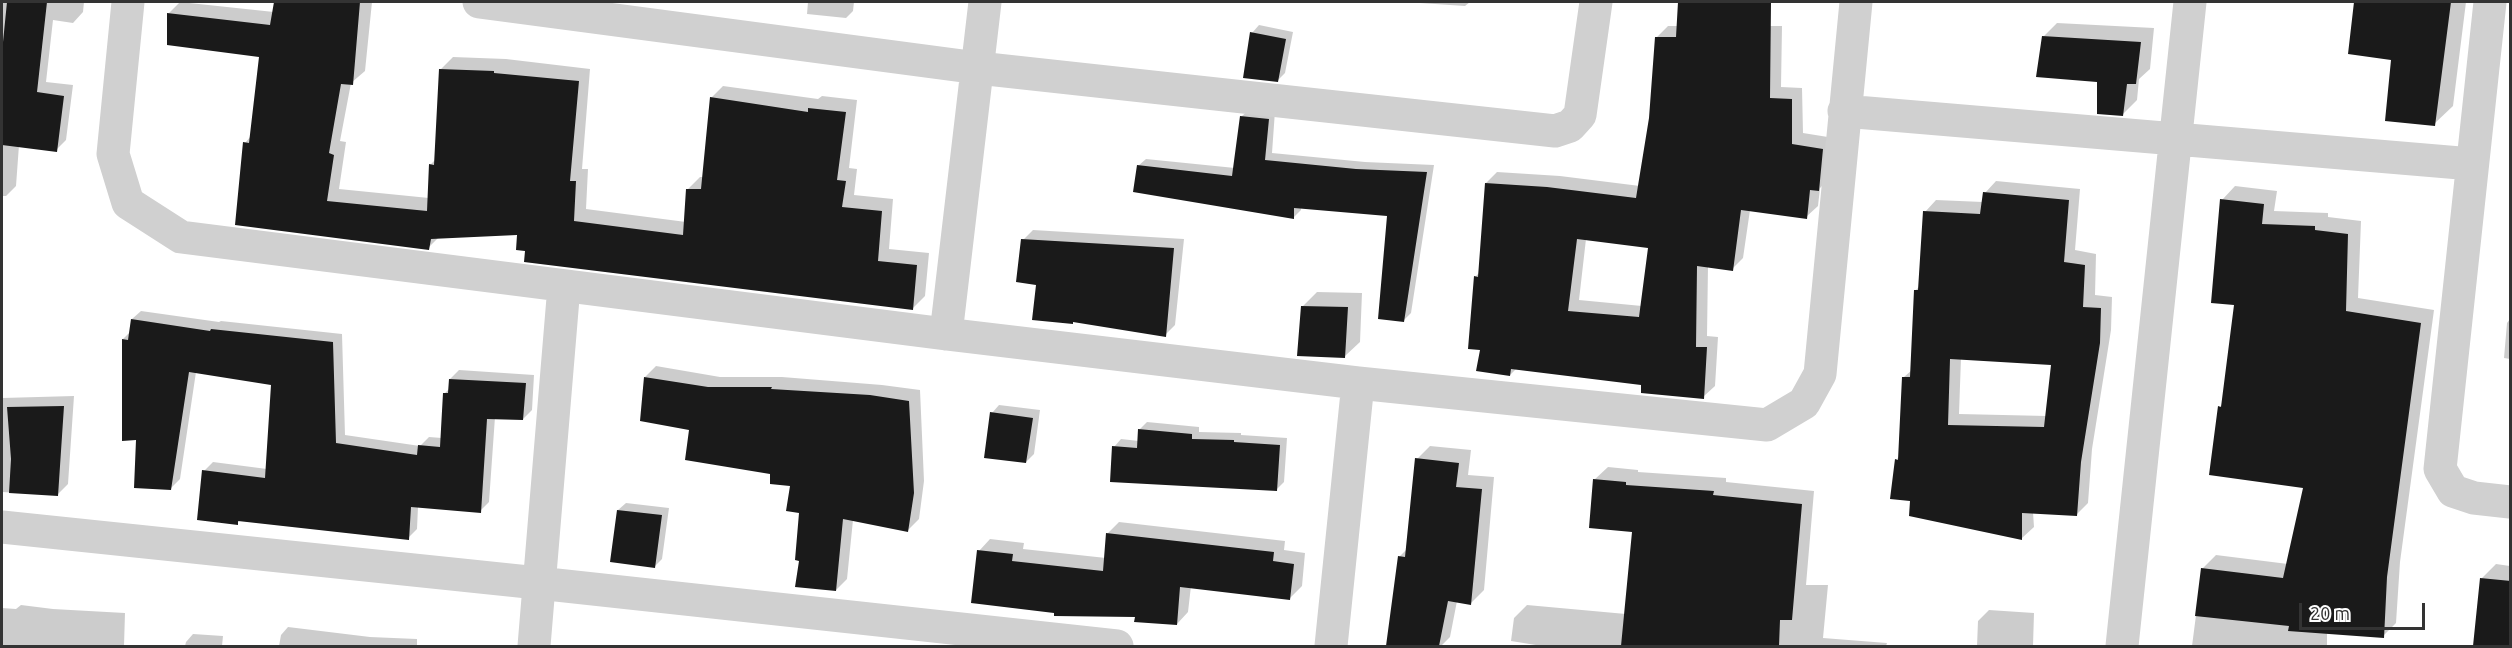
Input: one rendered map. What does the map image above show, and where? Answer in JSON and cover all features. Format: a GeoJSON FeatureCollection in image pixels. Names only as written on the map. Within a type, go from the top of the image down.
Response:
{"type":"FeatureCollection","features":[{"type":"Feature","properties":{"kind":"street"},"geometry":{"type":"LineString","coordinates":[[128,2],[112,154],[128,203],[181,237],[946,334],[1358,383],[1767,425],[1804,403],[1821,374],[1856,2]]}},
{"type":"Feature","properties":{"kind":"street"},"geometry":{"type":"LineString","coordinates":[[479,2],[978,68],[1555,132],[1570,126],[1580,115],[1596,2]]}},
{"type":"Feature","properties":{"kind":"street"},"geometry":{"type":"LineString","coordinates":[[946,334],[986,2]]}},
{"type":"Feature","properties":{"kind":"street"},"geometry":{"type":"LineString","coordinates":[[2122,646],[2190,2]]}},
{"type":"Feature","properties":{"kind":"street"},"geometry":{"type":"LineString","coordinates":[[2490,2],[2440,469],[2453,491],[2474,498],[2511,502]]}},
{"type":"Feature","properties":{"kind":"street"},"geometry":{"type":"LineString","coordinates":[[1844,111],[2472,164]]}},
{"type":"Feature","properties":{"kind":"street"},"geometry":{"type":"LineString","coordinates":[[534,646],[564,286]]}},
{"type":"Feature","properties":{"kind":"street"},"geometry":{"type":"LineString","coordinates":[[1331,646],[1358,383]]}},
{"type":"Feature","properties":{"kind":"street"},"geometry":{"type":"LineString","coordinates":[[2,527],[1118,646]]}},
{"type":"Feature","properties":{"kind":"building"},"geometry":{"type":"Polygon","coordinates":[[[7,2],[47,2],[37,92],[64,96],[57,152],[2,145],[2,52],[7,2]]]}},
{"type":"Feature","properties":{"kind":"building"},"geometry":{"type":"Polygon","coordinates":[[[274,2],[360,2],[353,85],[341,84],[329,153],[334,155],[327,201],[427,211],[429,164],[434,165],[439,69],[494,71],[494,73],[579,81],[570,181],[576,181],[574,221],[683,235],[686,189],[701,189],[710,97],[808,112],[808,108],[846,112],[837,180],[846,181],[842,207],[882,211],[878,261],[917,265],[913,310],[524,262],[525,251],[516,250],[517,235],[431,239],[429,250],[235,225],[243,142],[249,143],[259,57],[167,45],[167,13],[270,25],[274,2]]]}},
{"type":"Feature","properties":{"kind":"building"},"geometry":{"type":"Polygon","coordinates":[[[1678,2],[1771,2],[1770,98],[1792,99],[1792,144],[1823,149],[1819,191],[1810,190],[1807,219],[1741,210],[1733,271],[1697,266],[1696,347],[1707,347],[1704,399],[1641,393],[1641,385],[1511,369],[1510,376],[1476,371],[1480,350],[1468,349],[1474,276],[1478,277],[1485,183],[1547,187],[1636,198],[1649,118],[1655,37],[1676,37],[1678,2]],[[1577,239],[1568,311],[1639,317],[1648,248],[1577,239]]]}},
{"type":"Feature","properties":{"kind":"building"},"geometry":{"type":"Polygon","coordinates":[[[2354,2],[2451,2],[2435,126],[2385,121],[2391,60],[2348,54],[2354,2]]]}},
{"type":"Feature","properties":{"kind":"building"},"geometry":{"type":"Polygon","coordinates":[[[1250,32],[1286,39],[1278,82],[1243,78],[1250,32]]]}},
{"type":"Feature","properties":{"kind":"building"},"geometry":{"type":"Polygon","coordinates":[[[2042,36],[2141,42],[2136,84],[2127,84],[2123,116],[2097,114],[2097,82],[2036,77],[2042,36]]]}},
{"type":"Feature","properties":{"kind":"building"},"geometry":{"type":"Polygon","coordinates":[[[1240,116],[1269,119],[1265,160],[1356,169],[1427,172],[1404,322],[1378,319],[1387,216],[1294,208],[1294,219],[1133,192],[1137,165],[1232,176],[1240,116]]]}},
{"type":"Feature","properties":{"kind":"building"},"geometry":{"type":"Polygon","coordinates":[[[1983,192],[2069,200],[2064,262],[2085,265],[2083,307],[2101,308],[2100,343],[2081,462],[2077,516],[2022,513],[2022,540],[1909,516],[1910,501],[1890,499],[1895,459],[1898,460],[1902,377],[1910,377],[1914,290],[1918,290],[1923,211],[1980,214],[1983,192]],[[1950,359],[1948,425],[2044,427],[2051,365],[1950,359]]]}},
{"type":"Feature","properties":{"kind":"building"},"geometry":{"type":"Polygon","coordinates":[[[2220,199],[2264,204],[2262,224],[2315,226],[2315,230],[2348,234],[2346,311],[2421,323],[2387,577],[2384,638],[2288,631],[2289,626],[2195,616],[2201,568],[2283,578],[2303,488],[2209,475],[2218,406],[2221,407],[2234,305],[2211,303],[2220,199]]]}},
{"type":"Feature","properties":{"kind":"building"},"geometry":{"type":"Polygon","coordinates":[[[1021,239],[1174,248],[1166,337],[1073,322],[1073,324],[1032,320],[1036,285],[1016,282],[1021,239]]]}},
{"type":"Feature","properties":{"kind":"building"},"geometry":{"type":"Polygon","coordinates":[[[1301,306],[1348,307],[1345,358],[1297,356],[1301,306]]]}},
{"type":"Feature","properties":{"kind":"building"},"geometry":{"type":"Polygon","coordinates":[[[131,319],[210,331],[211,329],[333,342],[336,443],[417,455],[418,445],[440,447],[443,393],[448,393],[449,379],[526,383],[523,420],[487,419],[481,513],[411,507],[409,540],[238,521],[238,525],[197,520],[202,470],[265,478],[271,385],[189,372],[171,490],[134,488],[136,440],[122,441],[122,339],[128,340],[131,319]]]}},
{"type":"Feature","properties":{"kind":"building"},"geometry":{"type":"Polygon","coordinates":[[[644,377],[708,387],[772,387],[771,389],[870,395],[909,401],[914,493],[908,532],[843,519],[836,591],[795,587],[799,561],[795,560],[799,513],[786,511],[790,486],[770,484],[770,474],[685,460],[689,430],[640,421],[644,377]]]}},
{"type":"Feature","properties":{"kind":"building"},"geometry":{"type":"Polygon","coordinates":[[[64,406],[58,496],[9,493],[11,459],[7,407],[64,406]]]}},
{"type":"Feature","properties":{"kind":"building"},"geometry":{"type":"Polygon","coordinates":[[[990,412],[1033,418],[1026,463],[984,458],[990,412]]]}},
{"type":"Feature","properties":{"kind":"building"},"geometry":{"type":"Polygon","coordinates":[[[1138,429],[1192,434],[1192,439],[1234,440],[1234,442],[1280,445],[1277,491],[1110,482],[1112,446],[1137,448],[1138,429]]]}},
{"type":"Feature","properties":{"kind":"building"},"geometry":{"type":"Polygon","coordinates":[[[1415,458],[1459,463],[1456,487],[1482,489],[1471,605],[1448,601],[1439,646],[1386,646],[1398,556],[1405,557],[1415,458]]]}},
{"type":"Feature","properties":{"kind":"building"},"geometry":{"type":"Polygon","coordinates":[[[1593,479],[1626,482],[1626,485],[1714,491],[1713,495],[1802,504],[1792,620],[1780,620],[1779,646],[1621,646],[1632,532],[1589,528],[1593,479]]]}},
{"type":"Feature","properties":{"kind":"building"},"geometry":{"type":"Polygon","coordinates":[[[617,510],[662,515],[655,568],[610,562],[617,510]]]}},
{"type":"Feature","properties":{"kind":"building"},"geometry":{"type":"Polygon","coordinates":[[[1106,533],[1274,552],[1273,561],[1294,564],[1290,600],[1180,587],[1177,625],[1134,622],[1135,617],[1054,616],[1054,613],[971,603],[977,550],[1013,554],[1012,561],[1103,571],[1106,533]]]}},
{"type":"Feature","properties":{"kind":"building"},"geometry":{"type":"Polygon","coordinates":[[[2480,578],[2511,581],[2511,646],[2473,646],[2480,578]]]}}]}
